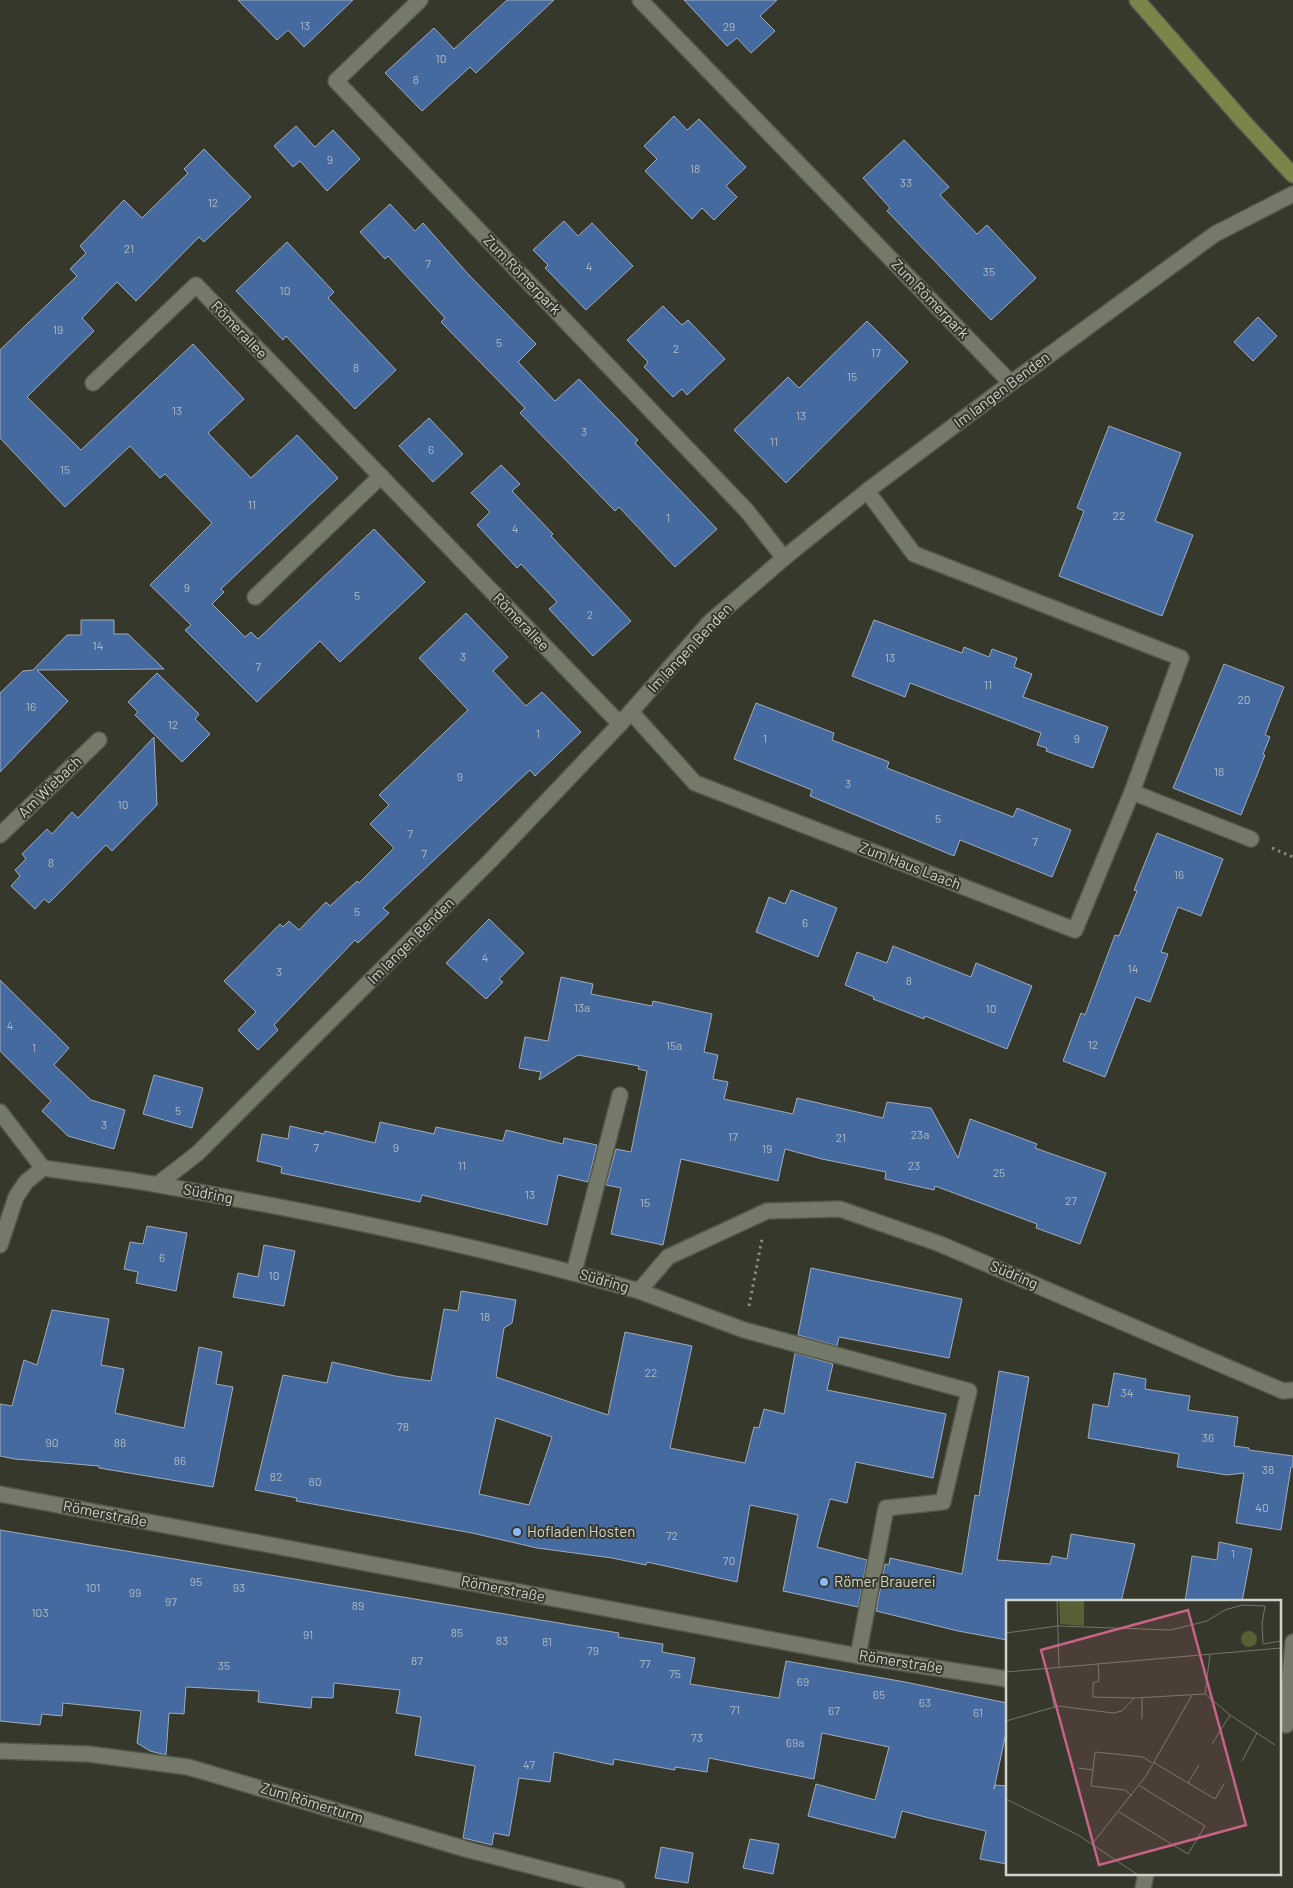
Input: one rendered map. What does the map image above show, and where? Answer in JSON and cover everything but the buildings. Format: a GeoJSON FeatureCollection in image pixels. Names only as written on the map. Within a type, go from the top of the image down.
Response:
{"type":"FeatureCollection","features":[{"type":"Feature","properties":{"kind":"main road"},"geometry":{"type":"LineString","coordinates":[[1137,0],[1293,175]]}},
{"type":"Feature","properties":{"kind":"street","name":"Zum Römerpark"},"geometry":{"type":"LineString","coordinates":[[420,0],[336,81],[747,511],[784,558]]}},
{"type":"Feature","properties":{"kind":"street","name":"Zum Römerpark"},"geometry":{"type":"LineString","coordinates":[[640,0],[1011,383]]}},
{"type":"Feature","properties":{"kind":"street","name":"Im langen Benden"},"geometry":{"type":"LineString","coordinates":[[158,1184],[198,1153],[490,861],[620,724],[710,622],[784,558],[867,491],[1011,383],[1215,234],[1293,194]]}},
{"type":"Feature","properties":{"kind":"street","name":"Römerallee"},"geometry":{"type":"LineString","coordinates":[[93,383],[196,285],[620,724]]}},
{"type":"Feature","properties":{"kind":"street"},"geometry":{"type":"LineString","coordinates":[[255,597],[381,476]]}},
{"type":"Feature","properties":{"kind":"street","name":"Zum Haus Laach"},"geometry":{"type":"LineString","coordinates":[[631,712],[695,783],[1075,930],[1132,792],[1182,658],[914,554],[867,491]]}},
{"type":"Feature","properties":{"kind":"street","name":"Am Wiebach"},"geometry":{"type":"LineString","coordinates":[[0,835],[99,740]]}},
{"type":"Feature","properties":{"kind":"street"},"geometry":{"type":"LineString","coordinates":[[1132,792],[1251,839]]}},
{"type":"Feature","properties":{"kind":"street"},"geometry":{"type":"LineString","coordinates":[[574,1272],[620,1095]]}},
{"type":"Feature","properties":{"kind":"street"},"geometry":{"type":"LineString","coordinates":[[0,1112],[43,1168],[26,1182],[16,1197],[0,1245]]}},
{"type":"Feature","properties":{"kind":"street","name":"Südring"},"geometry":{"type":"LineString","coordinates":[[43,1168],[158,1184],[376,1226],[574,1272],[639,1291],[668,1257],[767,1211],[840,1209],[940,1244],[1282,1391],[1293,1390]]}},
{"type":"Feature","properties":{"kind":"street"},"geometry":{"type":"LineString","coordinates":[[639,1291],[744,1330],[969,1390],[943,1502],[886,1508],[858,1656]]}},
{"type":"Feature","properties":{"kind":"street","name":"Römerstraße"},"geometry":{"type":"LineString","coordinates":[[0,1494],[858,1656],[1006,1680]]}},
{"type":"Feature","properties":{"kind":"street"},"geometry":{"type":"LineString","coordinates":[[1286,1725],[1293,1642]]}},
{"type":"Feature","properties":{"kind":"street","name":"Zum Römerturm"},"geometry":{"type":"LineString","coordinates":[[0,1751],[88,1754],[188,1767],[469,1850],[618,1888]]}},
{"type":"Feature","properties":{"kind":"path"},"geometry":{"type":"LineString","coordinates":[[744,1330],[767,1211]]}},
{"type":"Feature","properties":{"kind":"place","name":"Hofladen Hosten"},"geometry":{"type":"Point","coordinates":[517,1532]}},
{"type":"Feature","properties":{"kind":"place","name":"Römer Brauerei"},"geometry":{"type":"Point","coordinates":[824,1582]}}]}
